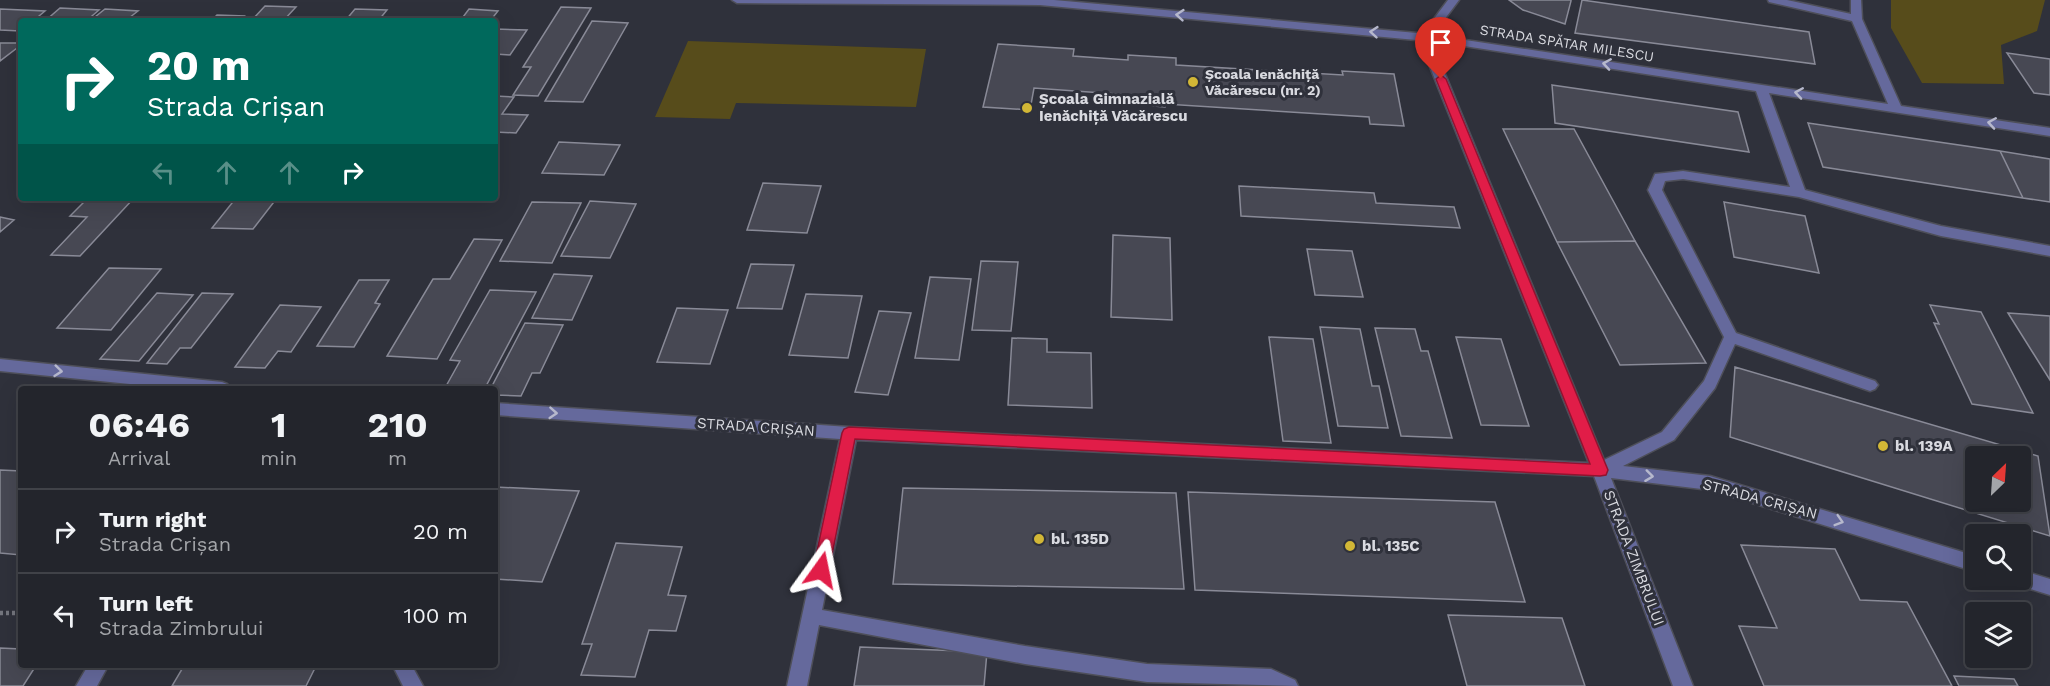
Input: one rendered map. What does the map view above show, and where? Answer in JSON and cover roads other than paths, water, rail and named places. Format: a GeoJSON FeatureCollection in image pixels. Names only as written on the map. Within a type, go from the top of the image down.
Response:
{"type":"FeatureCollection","features":[{"type":"Feature","properties":{"kind":"street","name":"STRADA SPĂTAR MILESCU"},"geometry":{"type":"LineString","coordinates":[[737,0],[1038,1],[1432,38],[2050,132]]}},
{"type":"Feature","properties":{"kind":"street"},"geometry":{"type":"LineString","coordinates":[[1432,38],[1434,26],[1442,12],[1454,0]]}},
{"type":"Feature","properties":{"kind":"street"},"geometry":{"type":"LineString","coordinates":[[1773,0],[1856,19]]}},
{"type":"Feature","properties":{"kind":"street"},"geometry":{"type":"LineString","coordinates":[[1856,0],[1856,19],[1896,108]]}},
{"type":"Feature","properties":{"kind":"street","name":"STRADA ZIMBRULUI"},"geometry":{"type":"LineString","coordinates":[[1432,38],[1432,57],[1600,470],[1683,686]]}},
{"type":"Feature","properties":{"kind":"street"},"geometry":{"type":"LineString","coordinates":[[1761,87],[1799,194]]}},
{"type":"Feature","properties":{"kind":"street"},"geometry":{"type":"LineString","coordinates":[[1870,385],[1731,337],[1655,190],[1660,177],[1683,175],[1799,194],[1941,231],[2050,251]]}},
{"type":"Feature","properties":{"kind":"street"},"geometry":{"type":"LineString","coordinates":[[1600,470],[1668,436],[1710,384],[1731,337]]}},
{"type":"Feature","properties":{"kind":"street"},"geometry":{"type":"LineString","coordinates":[[0,365],[203,386]]}},
{"type":"Feature","properties":{"kind":"street","name":"STRADA CRIȘAN"},"geometry":{"type":"LineString","coordinates":[[498,409],[849,433],[1600,470],[1710,483],[1965,561]]}},
{"type":"Feature","properties":{"kind":"street"},"geometry":{"type":"LineString","coordinates":[[797,686],[849,433]]}},
{"type":"Feature","properties":{"kind":"street"},"geometry":{"type":"LineString","coordinates":[[2031,581],[2050,587]]}},
{"type":"Feature","properties":{"kind":"street"},"geometry":{"type":"LineString","coordinates":[[812,616],[1147,680],[1271,678],[1288,686]]}},
{"type":"Feature","properties":{"kind":"street"},"geometry":{"type":"LineString","coordinates":[[86,686],[97,668]]}},
{"type":"Feature","properties":{"kind":"street"},"geometry":{"type":"LineString","coordinates":[[403,668],[413,686]]}},
{"type":"Feature","properties":{"kind":"place","name":"Școala Ienăchiță Văcărescu (nr. 2)"},"geometry":{"type":"Point","coordinates":[1193,82]}},
{"type":"Feature","properties":{"kind":"place","name":"Școala Gimnazială Ienăchiță Văcărescu"},"geometry":{"type":"Point","coordinates":[1027,108]}},
{"type":"Feature","properties":{"kind":"place","name":"bl. 139A"},"geometry":{"type":"Point","coordinates":[1883,446]}},
{"type":"Feature","properties":{"kind":"place","name":"bl. 135D"},"geometry":{"type":"Point","coordinates":[1039,539]}},
{"type":"Feature","properties":{"kind":"place","name":"bl. 135C"},"geometry":{"type":"Point","coordinates":[1350,546]}}]}
